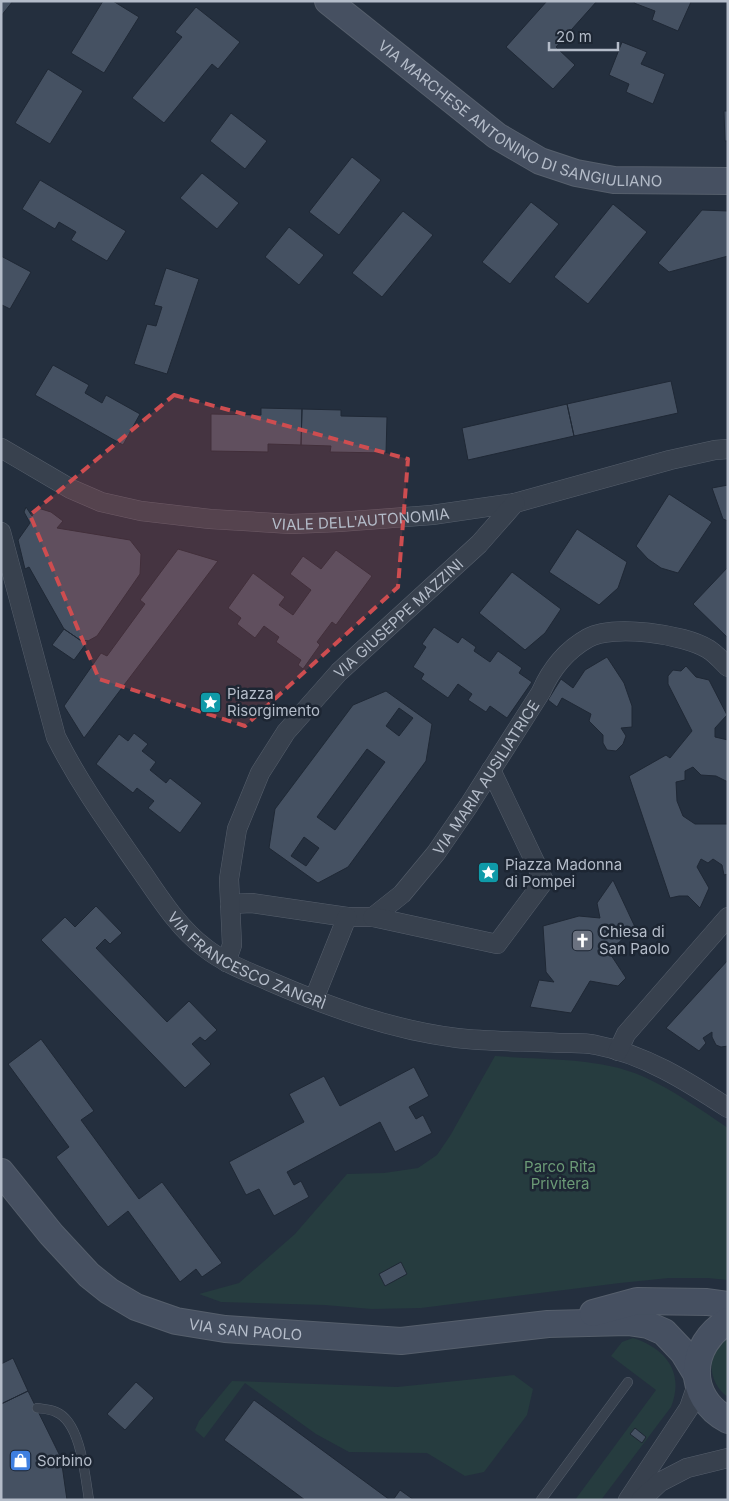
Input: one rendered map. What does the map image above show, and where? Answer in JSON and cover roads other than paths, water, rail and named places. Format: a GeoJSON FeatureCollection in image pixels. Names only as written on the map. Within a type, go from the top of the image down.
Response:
{"type":"FeatureCollection","features":[{"type":"Feature","properties":{"kind":"main road","name":"VIA MARCHESE ANTONINO DI SANGIULIANO"},"geometry":{"type":"LineString","coordinates":[[328,1],[497,136],[540,161],[576,173],[614,180],[728,180]]}},
{"type":"Feature","properties":{"kind":"main road","name":"VIA SAN PAOLO"},"geometry":{"type":"LineString","coordinates":[[1,1172],[51,1234],[89,1275],[109,1291],[136,1307],[176,1321],[225,1330],[402,1341],[548,1324]]}},
{"type":"Feature","properties":{"kind":"main road"},"geometry":{"type":"LineString","coordinates":[[548,1324],[637,1301],[707,1302],[728,1306]]}},
{"type":"Feature","properties":{"kind":"main road"},"geometry":{"type":"LineString","coordinates":[[698,1378],[697,1366],[702,1348],[712,1332],[728,1321]]}},
{"type":"Feature","properties":{"kind":"main road"},"geometry":{"type":"LineString","coordinates":[[548,1324],[628,1322],[648,1325],[664,1332],[683,1352],[698,1378],[707,1403],[718,1414],[728,1420]]}},
{"type":"Feature","properties":{"kind":"street","name":"VIALE DELL'AUTONOMIA"},"geometry":{"type":"LineString","coordinates":[[1,448],[71,489],[100,502],[142,511],[210,519],[291,524],[432,515],[515,503],[670,460],[728,449]]}},
{"type":"Feature","properties":{"kind":"street","name":"VIA GIUSEPPE MAZZINI"},"geometry":{"type":"LineString","coordinates":[[226,962],[232,945],[229,879],[237,829],[260,773],[286,732],[339,672],[479,544],[515,503]]}},
{"type":"Feature","properties":{"kind":"street","name":"VIA FRANCESCO ZANGRÌ"},"geometry":{"type":"LineString","coordinates":[[1,532],[56,737],[85,789],[168,909],[186,931],[203,947],[226,962],[314,999],[389,1025],[459,1038],[594,1044],[618,1050],[652,1063],[694,1086],[728,1108]]}},
{"type":"Feature","properties":{"kind":"street","name":"VIA MARIA AUSILIATRICE"},"geometry":{"type":"LineString","coordinates":[[374,917],[402,894],[436,853],[470,805],[541,692],[549,673],[562,657],[589,637],[617,632],[671,636],[692,641],[709,649],[728,667]]}},
{"type":"Feature","properties":{"kind":"street"},"geometry":{"type":"LineString","coordinates":[[230,904],[252,903],[348,918],[374,917],[497,944],[544,881],[491,770]]}},
{"type":"Feature","properties":{"kind":"street"},"geometry":{"type":"LineString","coordinates":[[618,1050],[626,1034],[728,917]]}},
{"type":"Feature","properties":{"kind":"street"},"geometry":{"type":"LineString","coordinates":[[314,999],[348,918]]}},
{"type":"Feature","properties":{"kind":"street"},"geometry":{"type":"LineString","coordinates":[[628,1500],[689,1408],[698,1378]]}},
{"type":"Feature","properties":{"kind":"street"},"geometry":{"type":"LineString","coordinates":[[641,1500],[660,1482],[687,1468],[728,1458]]}},
{"type":"Feature","properties":{"kind":"lane"},"geometry":{"type":"LineString","coordinates":[[541,1500],[628,1382]]}},
{"type":"Feature","properties":{"kind":"lane"},"geometry":{"type":"LineString","coordinates":[[37,1408],[56,1412],[68,1421],[80,1449],[89,1500]]}},
{"type":"Feature","properties":{"kind":"place","name":"Piazza Risorgimento"},"geometry":{"type":"Point","coordinates":[211,702]}},
{"type":"Feature","properties":{"kind":"place","name":"Piazza Madonna di Pompei"},"geometry":{"type":"Point","coordinates":[489,873]}},
{"type":"Feature","properties":{"kind":"place","name":"Chiesa di San Paolo"},"geometry":{"type":"Point","coordinates":[583,940]}},
{"type":"Feature","properties":{"kind":"place","name":"Sorbino"},"geometry":{"type":"Point","coordinates":[21,1460]}},
{"type":"Feature","properties":{"kind":"park label","name":"Parco Rita Privitera"},"geometry":{"type":"Point","coordinates":[560,1174]}}]}
